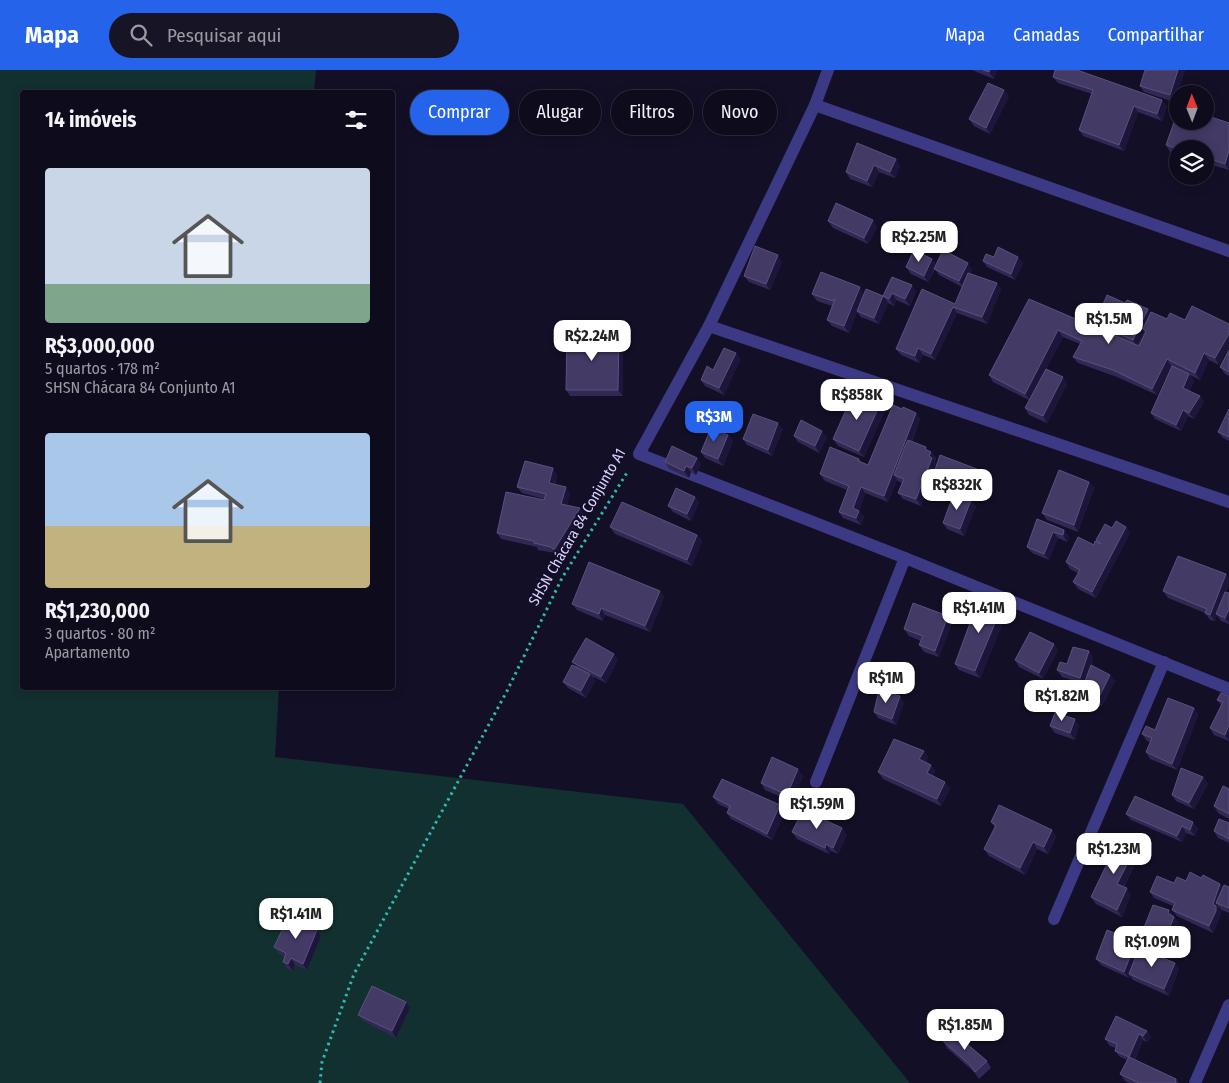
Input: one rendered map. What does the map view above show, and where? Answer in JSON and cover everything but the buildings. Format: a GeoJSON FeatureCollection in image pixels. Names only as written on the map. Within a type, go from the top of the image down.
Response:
{"type":"FeatureCollection","features":[{"type":"Feature","properties":{"kind":"street","name":"SHSN Chácara 84 Conjunto A1"},"geometry":{"type":"LineString","coordinates":[[639,454],[710,326],[815,105],[828,70]]}},
{"type":"Feature","properties":{"kind":"street"},"geometry":{"type":"LineString","coordinates":[[815,105],[1229,251]]}},
{"type":"Feature","properties":{"kind":"street"},"geometry":{"type":"LineString","coordinates":[[710,326],[1229,502]]}},
{"type":"Feature","properties":{"kind":"street"},"geometry":{"type":"LineString","coordinates":[[639,454],[905,558],[1229,689]]}},
{"type":"Feature","properties":{"kind":"street"},"geometry":{"type":"LineString","coordinates":[[816,782],[905,558]]}},
{"type":"Feature","properties":{"kind":"street"},"geometry":{"type":"LineString","coordinates":[[1054,919],[1164,662]]}},
{"type":"Feature","properties":{"kind":"street"},"geometry":{"type":"LineString","coordinates":[[1196,1083],[1229,1005]]}},
{"type":"Feature","properties":{"kind":"path","name":"SHSN Chácara 84 Conjunto A1"},"geometry":{"type":"LineString","coordinates":[[320,1083],[322,1062],[354,974],[507,691],[562,578],[639,454]]}},
{"type":"Feature","properties":{"kind":"green space"},"geometry":{"type":"Polygon","coordinates":[[[0,70],[316,70],[314,90],[20,90],[20,690],[279,690],[275,757],[683,804],[910,1083],[0,1083],[0,70]]]}}]}
